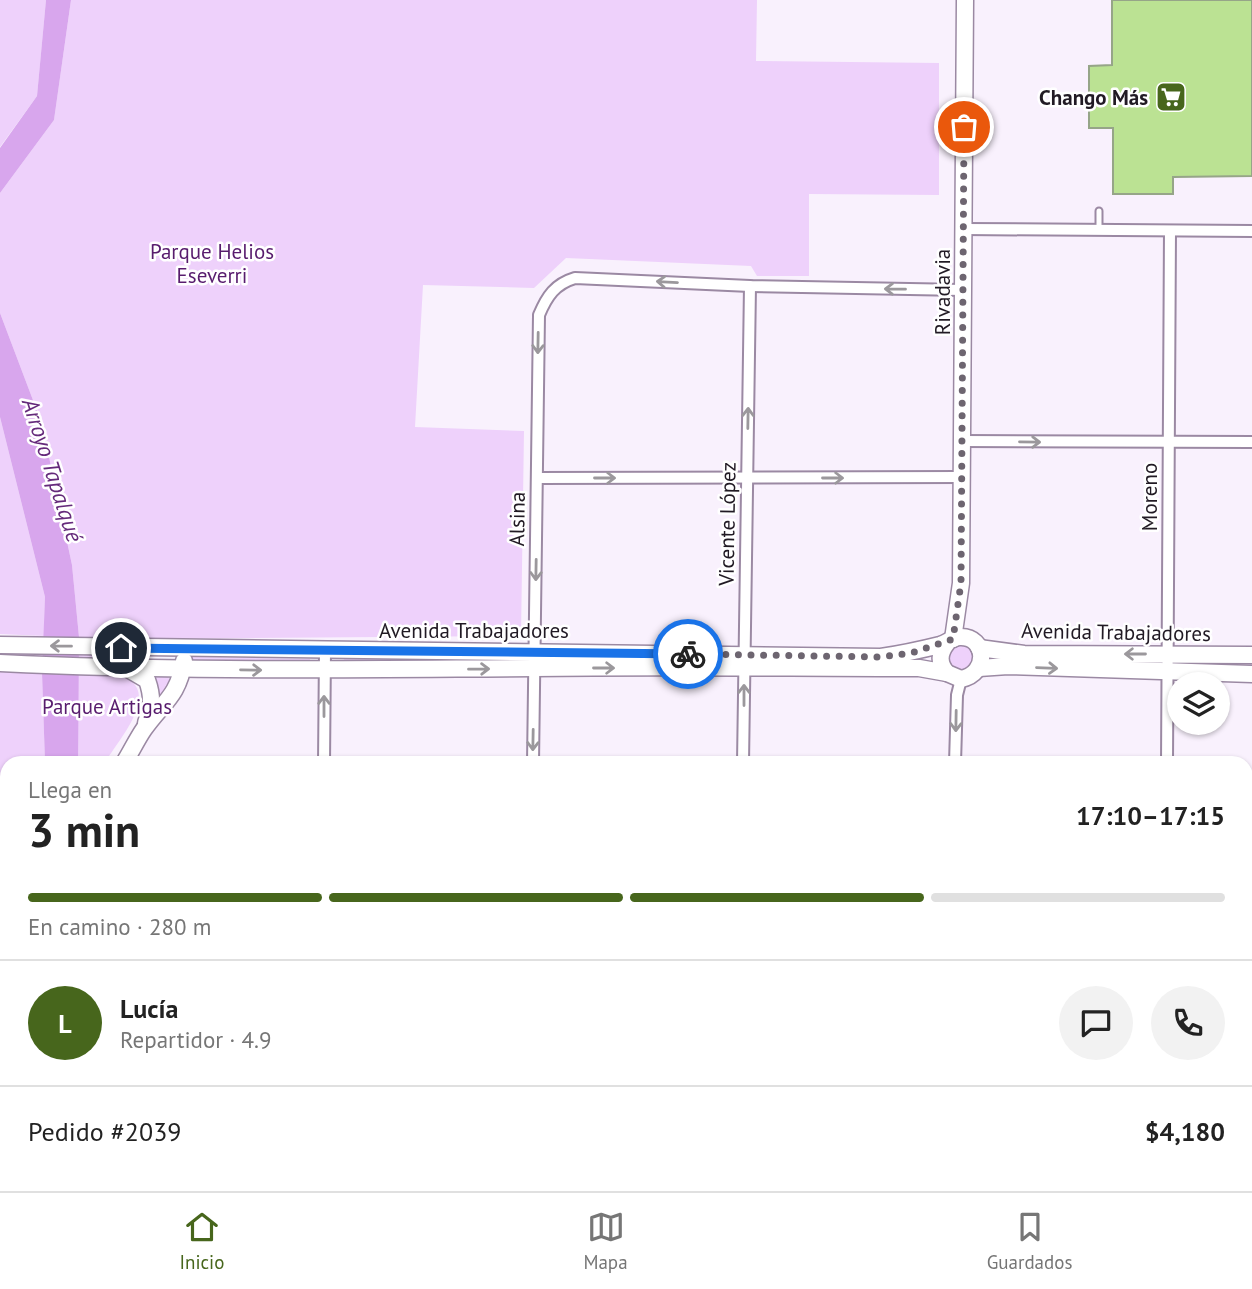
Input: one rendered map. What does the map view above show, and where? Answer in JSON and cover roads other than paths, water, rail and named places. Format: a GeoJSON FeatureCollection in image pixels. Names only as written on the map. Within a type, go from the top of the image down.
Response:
{"type":"FeatureCollection","features":[{"type":"Feature","properties":{"kind":"main road","name":"Rivadavia"},"geometry":{"type":"LineString","coordinates":[[965,0],[961,583],[966,617],[976,644]]}},
{"type":"Feature","properties":{"kind":"main road","name":"Rivadavia"},"geometry":{"type":"LineString","coordinates":[[950,641],[961,583]]}},
{"type":"Feature","properties":{"kind":"main road"},"geometry":{"type":"LineString","coordinates":[[967,638],[976,644],[981,662],[979,668],[968,678],[954,676],[940,661],[940,654],[950,641],[967,638]]}},
{"type":"Feature","properties":{"kind":"main road","name":"Avenida Trabajadores"},"geometry":{"type":"LineString","coordinates":[[744,661],[881,657],[911,653],[950,641]]}},
{"type":"Feature","properties":{"kind":"main road","name":"Avenida Trabajadores"},"geometry":{"type":"LineString","coordinates":[[976,644],[1024,654],[1252,655]]}},
{"type":"Feature","properties":{"kind":"main road","name":"Avenida Trabajadores"},"geometry":{"type":"LineString","coordinates":[[0,645],[325,650],[535,659],[744,661],[919,668],[954,676]]}},
{"type":"Feature","properties":{"kind":"main road"},"geometry":{"type":"LineString","coordinates":[[128,756],[145,728],[177,690],[186,648]]}},
{"type":"Feature","properties":{"kind":"main road","name":"Avenida Trabajadores"},"geometry":{"type":"LineString","coordinates":[[0,663],[122,669],[324,671],[535,659]]}},
{"type":"Feature","properties":{"kind":"main road","name":"Avenida Trabajadores"},"geometry":{"type":"LineString","coordinates":[[979,668],[1008,666],[1167,673]]}},
{"type":"Feature","properties":{"kind":"main road"},"geometry":{"type":"LineString","coordinates":[[122,669],[147,680],[153,706],[145,728]]}},
{"type":"Feature","properties":{"kind":"main road","name":"Avenida Trabajadores"},"geometry":{"type":"LineString","coordinates":[[1230,674],[1252,674]]}},
{"type":"Feature","properties":{"kind":"street"},"geometry":{"type":"LineString","coordinates":[[964,229],[1252,231]]}},
{"type":"Feature","properties":{"kind":"street","name":"Moreno"},"geometry":{"type":"LineString","coordinates":[[1168,672],[1170,231]]}},
{"type":"Feature","properties":{"kind":"street","name":"Alsina"},"geometry":{"type":"LineString","coordinates":[[533,756],[539,315],[547,296],[561,282],[575,278],[750,286]]}},
{"type":"Feature","properties":{"kind":"street"},"geometry":{"type":"LineString","coordinates":[[750,286],[963,290]]}},
{"type":"Feature","properties":{"kind":"street","name":"Vicente López"},"geometry":{"type":"LineString","coordinates":[[743,756],[750,286]]}},
{"type":"Feature","properties":{"kind":"street"},"geometry":{"type":"LineString","coordinates":[[962,441],[1252,442]]}},
{"type":"Feature","properties":{"kind":"street"},"geometry":{"type":"LineString","coordinates":[[537,478],[962,477]]}},
{"type":"Feature","properties":{"kind":"street"},"geometry":{"type":"LineString","coordinates":[[324,756],[325,650]]}},
{"type":"Feature","properties":{"kind":"street"},"geometry":{"type":"LineString","coordinates":[[954,676],[957,695],[955,756]]}},
{"type":"Feature","properties":{"kind":"street","name":"Moreno"},"geometry":{"type":"LineString","coordinates":[[1167,735],[1167,756]]}},
{"type":"Feature","properties":{"kind":"lane"},"geometry":{"type":"LineString","coordinates":[[1099,211],[1099,229]]}},
{"type":"Feature","properties":{"kind":"place","name":"Chango Más"},"geometry":{"type":"Point","coordinates":[1171,97]}},
{"type":"Feature","properties":{"kind":"park label","name":"Parque Helios Eseverri"},"geometry":{"type":"Point","coordinates":[212,263]}},
{"type":"Feature","properties":{"kind":"park label","name":"Parque Artigas"},"geometry":{"type":"Point","coordinates":[107,706]}},
{"type":"Feature","properties":{"kind":"water label","name":"Arroyo Tapalqué"},"geometry":{"type":"Point","coordinates":[53,470]}}]}
